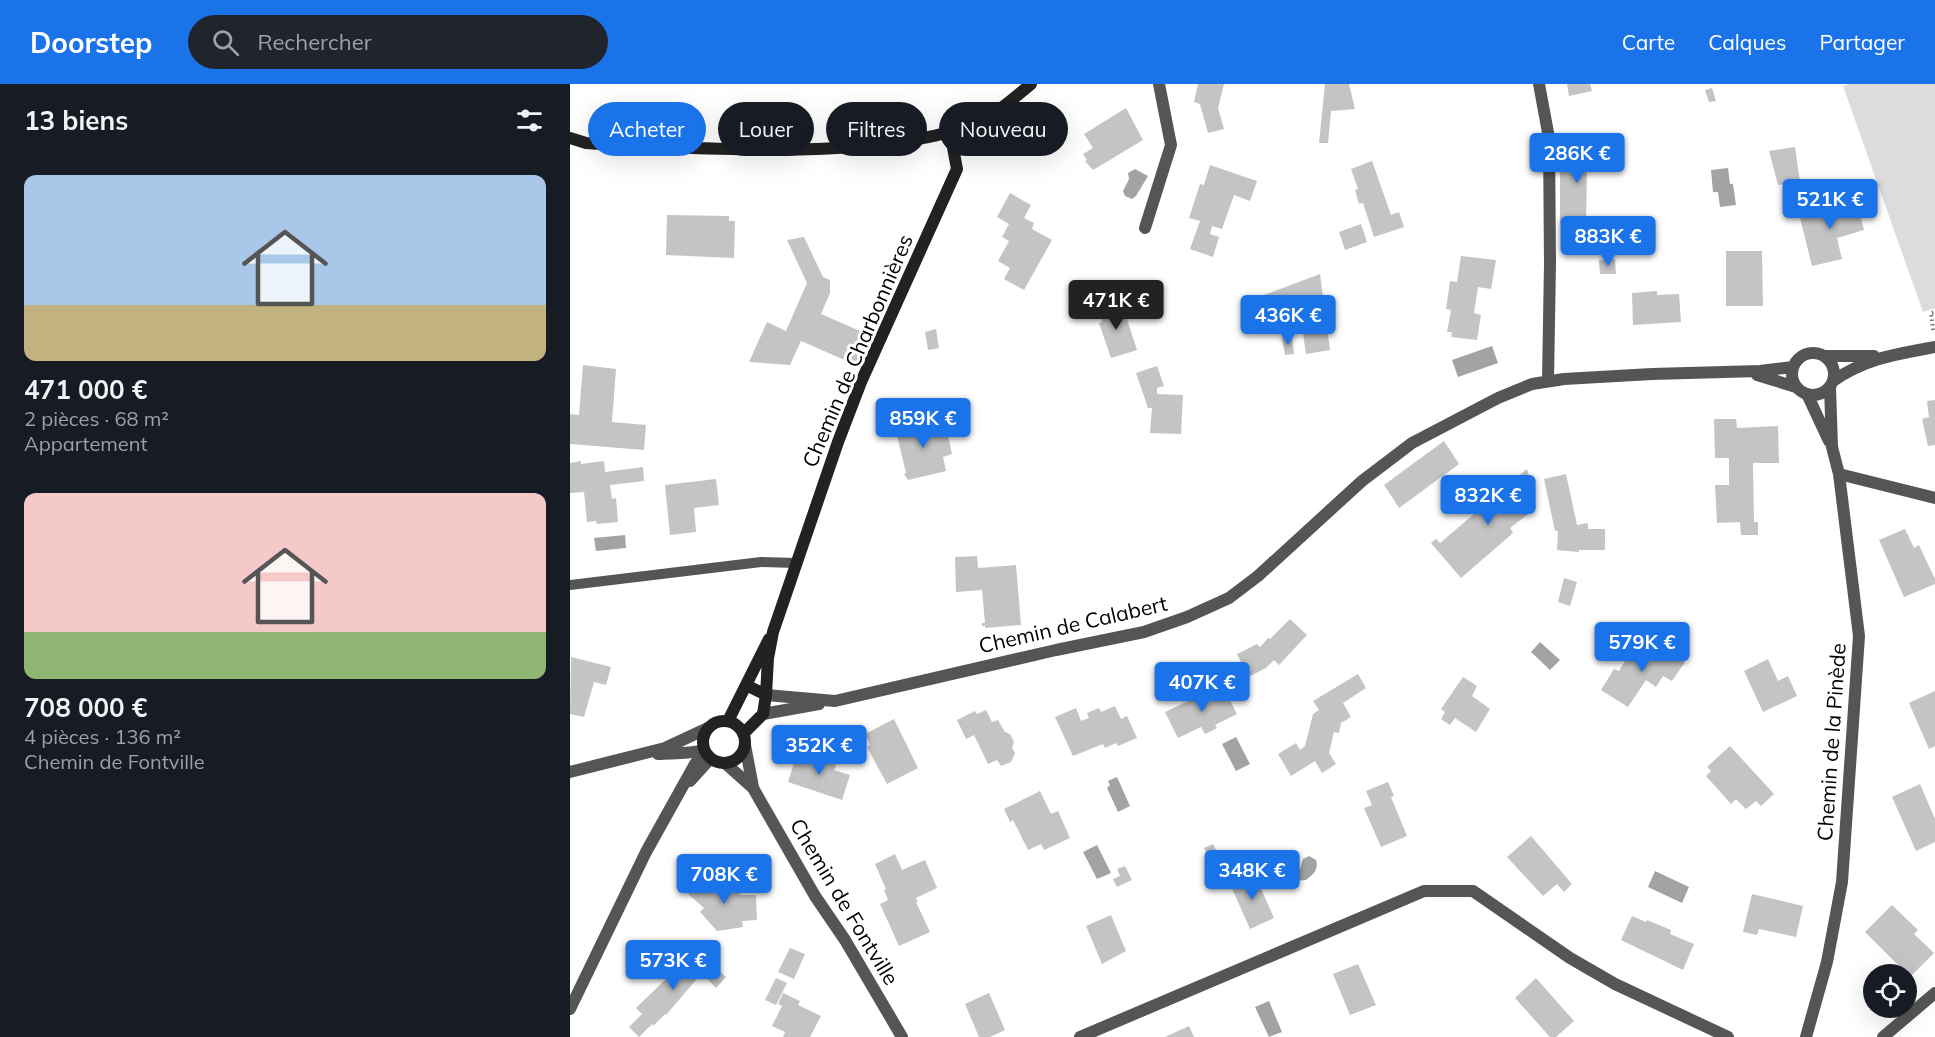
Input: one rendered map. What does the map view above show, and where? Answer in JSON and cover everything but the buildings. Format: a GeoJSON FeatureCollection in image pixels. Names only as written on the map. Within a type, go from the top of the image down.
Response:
{"type":"FeatureCollection","features":[{"type":"Feature","properties":{"kind":"street"},"geometry":{"type":"LineString","coordinates":[[1006,102],[1031,84]]}},
{"type":"Feature","properties":{"kind":"street"},"geometry":{"type":"LineString","coordinates":[[1145,228],[1171,145],[1159,84]]}},
{"type":"Feature","properties":{"kind":"street"},"geometry":{"type":"LineString","coordinates":[[1539,84],[1549,138],[1548,380]]}},
{"type":"Feature","properties":{"kind":"street"},"geometry":{"type":"LineString","coordinates":[[570,138],[586,143],[614,145],[794,150],[849,149],[939,135]]}},
{"type":"Feature","properties":{"kind":"street","name":"Chemin de Charbonnières"},"geometry":{"type":"LineString","coordinates":[[763,714],[768,658],[773,632],[796,563],[861,382],[957,170],[955,156]]}},
{"type":"Feature","properties":{"kind":"street"},"geometry":{"type":"LineString","coordinates":[[1743,371],[1779,380],[1801,391],[1819,394],[1861,364],[1935,347]]}},
{"type":"Feature","properties":{"kind":"street"},"geometry":{"type":"LineString","coordinates":[[1801,391],[1793,381],[1794,367],[1803,356],[1809,354],[1890,356]]}},
{"type":"Feature","properties":{"kind":"street"},"geometry":{"type":"LineString","coordinates":[[1824,356],[1833,366],[1832,384]]}},
{"type":"Feature","properties":{"kind":"street"},"geometry":{"type":"LineString","coordinates":[[1743,371],[1794,367]]}},
{"type":"Feature","properties":{"kind":"street","name":"Chemin de Calabert"},"geometry":{"type":"LineString","coordinates":[[766,695],[835,700],[1144,632],[1207,609],[1229,598],[1258,576],[1362,481],[1412,443],[1498,398],[1548,380],[1743,371]]}},
{"type":"Feature","properties":{"kind":"street","name":"Chemin de la Pinède"},"geometry":{"type":"LineString","coordinates":[[1832,384],[1832,447]]}},
{"type":"Feature","properties":{"kind":"street","name":"Chemin de la Pinède"},"geometry":{"type":"LineString","coordinates":[[1801,391],[1832,447],[1839,474],[1859,636],[1842,882],[1827,962],[1806,1037]]}},
{"type":"Feature","properties":{"kind":"street"},"geometry":{"type":"LineString","coordinates":[[1839,474],[1935,498]]}},
{"type":"Feature","properties":{"kind":"street","name":"Chemin de Charbonnières"},"geometry":{"type":"LineString","coordinates":[[728,721],[773,632]]}},
{"type":"Feature","properties":{"kind":"street"},"geometry":{"type":"LineString","coordinates":[[746,685],[766,695]]}},
{"type":"Feature","properties":{"kind":"street"},"geometry":{"type":"LineString","coordinates":[[636,755],[706,754],[725,763],[739,757],[744,739],[763,714],[835,700]]}},
{"type":"Feature","properties":{"kind":"street"},"geometry":{"type":"LineString","coordinates":[[570,772],[664,748],[714,723],[728,721],[737,726],[744,739]]}},
{"type":"Feature","properties":{"kind":"street"},"geometry":{"type":"LineString","coordinates":[[706,754],[703,738],[708,728]]}},
{"type":"Feature","properties":{"kind":"street","name":"Chemin de Fontville"},"geometry":{"type":"LineString","coordinates":[[744,739],[753,788]]}},
{"type":"Feature","properties":{"kind":"street"},"geometry":{"type":"LineString","coordinates":[[570,1009],[646,852],[694,764],[706,754]]}},
{"type":"Feature","properties":{"kind":"street","name":"Chemin de Fontville"},"geometry":{"type":"LineString","coordinates":[[725,763],[753,788],[815,896],[845,940],[902,1037]]}},
{"type":"Feature","properties":{"kind":"street"},"geometry":{"type":"LineString","coordinates":[[1080,1037],[1424,891],[1473,891],[1570,958],[1615,984],[1728,1037]]}},
{"type":"Feature","properties":{"kind":"street"},"geometry":{"type":"LineString","coordinates":[[1883,1037],[1935,993]]}},
{"type":"Feature","properties":{"kind":"street"},"geometry":{"type":"LineString","coordinates":[[887,1037],[896,1025]]}},
{"type":"Feature","properties":{"kind":"lane"},"geometry":{"type":"LineString","coordinates":[[570,585],[761,562],[796,563]]}},
{"type":"Feature","properties":{"kind":"path"},"geometry":{"type":"LineString","coordinates":[[1935,312],[1931,313],[1935,340]]}},
{"type":"Feature","properties":{"kind":"shaded area"},"geometry":{"type":"Polygon","coordinates":[[[1849,84],[1935,84],[1935,308],[1923,312],[1843,86],[1849,84]]]}},
{"type":"Feature","properties":{"kind":"shaded area"},"geometry":{"type":"Polygon","coordinates":[[[1728,168],[1736,205],[1720,207],[1718,192],[1713,192],[1711,170],[1728,168]]]}},
{"type":"Feature","properties":{"kind":"shaded area"},"geometry":{"type":"Polygon","coordinates":[[[1135,169],[1148,176],[1132,199],[1125,196],[1123,191],[1129,179],[1128,173],[1135,169]]]}},
{"type":"Feature","properties":{"kind":"shaded area"},"geometry":{"type":"Polygon","coordinates":[[[1492,346],[1498,363],[1458,377],[1452,360],[1492,346]]]}},
{"type":"Feature","properties":{"kind":"shaded area"},"geometry":{"type":"Polygon","coordinates":[[[625,535],[626,548],[596,551],[594,538],[625,535]]]}},
{"type":"Feature","properties":{"kind":"shaded area"},"geometry":{"type":"Polygon","coordinates":[[[1540,642],[1560,660],[1550,670],[1531,652],[1540,642]]]}},
{"type":"Feature","properties":{"kind":"shaded area"},"geometry":{"type":"Polygon","coordinates":[[[1236,737],[1250,764],[1236,771],[1222,744],[1236,737]]]}},
{"type":"Feature","properties":{"kind":"shaded area"},"geometry":{"type":"Polygon","coordinates":[[[1117,777],[1130,806],[1118,812],[1107,788],[1110,785],[1108,781],[1117,777]]]}},
{"type":"Feature","properties":{"kind":"shaded area"},"geometry":{"type":"Polygon","coordinates":[[[1097,845],[1111,873],[1097,879],[1083,852],[1097,845]]]}},
{"type":"Feature","properties":{"kind":"shaded area"},"geometry":{"type":"Polygon","coordinates":[[[1309,856],[1316,860],[1315,872],[1306,880],[1295,881],[1290,872],[1300,869],[1303,859],[1309,856]]]}},
{"type":"Feature","properties":{"kind":"shaded area"},"geometry":{"type":"Polygon","coordinates":[[[1655,871],[1689,887],[1682,903],[1648,887],[1655,871]]]}},
{"type":"Feature","properties":{"kind":"shaded area"},"geometry":{"type":"Polygon","coordinates":[[[1269,1001],[1282,1032],[1269,1037],[1255,1007],[1269,1001]]]}}]}
